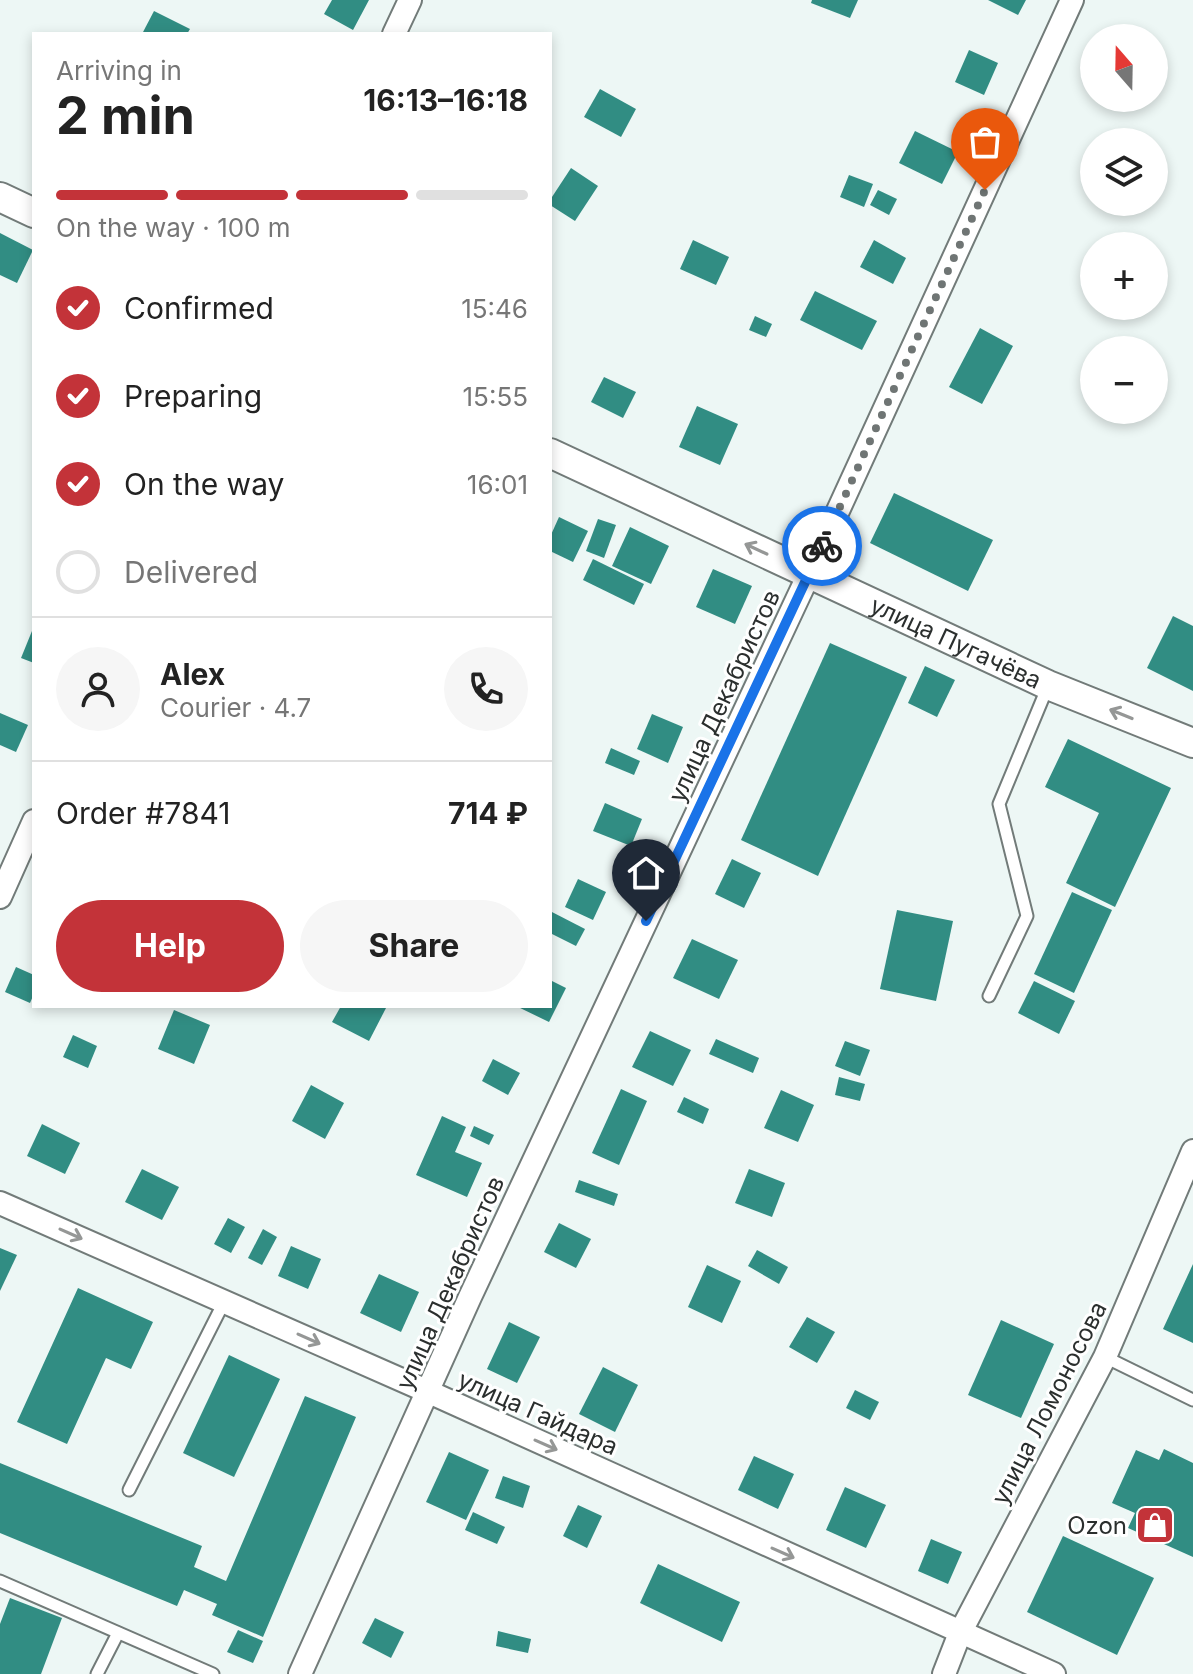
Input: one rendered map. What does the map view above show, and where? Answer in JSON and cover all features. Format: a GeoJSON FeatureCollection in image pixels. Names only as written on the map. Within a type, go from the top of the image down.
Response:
{"type":"FeatureCollection","features":[{"type":"Feature","properties":{"kind":"street"},"geometry":{"type":"LineString","coordinates":[[395,32],[410,0]]}},
{"type":"Feature","properties":{"kind":"street","name":"улица Декабристов"},"geometry":{"type":"LineString","coordinates":[[300,1674],[470,1297],[809,574],[1072,0]]}},
{"type":"Feature","properties":{"kind":"street"},"geometry":{"type":"LineString","coordinates":[[0,197],[32,212]]}},
{"type":"Feature","properties":{"kind":"street","name":"улица Пугачёва"},"geometry":{"type":"LineString","coordinates":[[552,454],[1048,685],[1193,743]]}},
{"type":"Feature","properties":{"kind":"street"},"geometry":{"type":"LineString","coordinates":[[0,897],[32,825]]}},
{"type":"Feature","properties":{"kind":"street","name":"улица Ломоносова"},"geometry":{"type":"LineString","coordinates":[[944,1674],[960,1633],[1105,1357],[1193,1151]]}},
{"type":"Feature","properties":{"kind":"street","name":"улица Гайдара"},"geometry":{"type":"LineString","coordinates":[[0,1203],[429,1392],[1054,1674]]}},
{"type":"Feature","properties":{"kind":"lane"},"geometry":{"type":"LineString","coordinates":[[989,996],[1027,916],[999,804],[1048,685]]}},
{"type":"Feature","properties":{"kind":"lane"},"geometry":{"type":"LineString","coordinates":[[129,1490],[224,1302]]}},
{"type":"Feature","properties":{"kind":"lane"},"geometry":{"type":"LineString","coordinates":[[1105,1357],[1193,1400]]}},
{"type":"Feature","properties":{"kind":"lane"},"geometry":{"type":"LineString","coordinates":[[0,1581],[213,1674]]}},
{"type":"Feature","properties":{"kind":"lane"},"geometry":{"type":"LineString","coordinates":[[97,1674],[118,1633]]}},
{"type":"Feature","properties":{"kind":"building"},"geometry":{"type":"Polygon","coordinates":[[[332,0],[369,0],[353,30],[324,14],[332,0]]]}},
{"type":"Feature","properties":{"kind":"building"},"geometry":{"type":"Polygon","coordinates":[[[812,0],[858,0],[850,18],[811,3],[812,0]]]}},
{"type":"Feature","properties":{"kind":"building"},"geometry":{"type":"Polygon","coordinates":[[[988,0],[1026,0],[1018,15],[988,0]]]}},
{"type":"Feature","properties":{"kind":"building"},"geometry":{"type":"Polygon","coordinates":[[[154,11],[190,29],[188,32],[143,32],[154,11]]]}},
{"type":"Feature","properties":{"kind":"building"},"geometry":{"type":"Polygon","coordinates":[[[969,50],[998,63],[984,95],[955,82],[969,50]]]}},
{"type":"Feature","properties":{"kind":"building"},"geometry":{"type":"Polygon","coordinates":[[[600,89],[636,109],[621,137],[584,117],[600,89]]]}},
{"type":"Feature","properties":{"kind":"building"},"geometry":{"type":"Polygon","coordinates":[[[915,131],[958,152],[942,184],[899,163],[915,131]]]}},
{"type":"Feature","properties":{"kind":"building"},"geometry":{"type":"Polygon","coordinates":[[[571,168],[598,186],[575,221],[552,206],[552,197],[571,168]]]}},
{"type":"Feature","properties":{"kind":"building"},"geometry":{"type":"Polygon","coordinates":[[[849,175],[873,184],[864,207],[840,197],[849,175]]]}},
{"type":"Feature","properties":{"kind":"building"},"geometry":{"type":"Polygon","coordinates":[[[878,190],[897,199],[889,215],[870,205],[878,190]]]}},
{"type":"Feature","properties":{"kind":"building"},"geometry":{"type":"Polygon","coordinates":[[[0,233],[32,252],[17,283],[0,275],[0,233]]]}},
{"type":"Feature","properties":{"kind":"building"},"geometry":{"type":"Polygon","coordinates":[[[693,240],[729,257],[716,285],[680,269],[693,240]]]}},
{"type":"Feature","properties":{"kind":"building"},"geometry":{"type":"Polygon","coordinates":[[[874,240],[906,258],[893,284],[860,267],[874,240]]]}},
{"type":"Feature","properties":{"kind":"building"},"geometry":{"type":"Polygon","coordinates":[[[815,291],[877,321],[862,350],[800,320],[815,291]]]}},
{"type":"Feature","properties":{"kind":"building"},"geometry":{"type":"Polygon","coordinates":[[[755,316],[772,324],[766,337],[749,330],[755,316]]]}},
{"type":"Feature","properties":{"kind":"building"},"geometry":{"type":"Polygon","coordinates":[[[980,328],[1013,346],[982,404],[949,387],[980,328]]]}},
{"type":"Feature","properties":{"kind":"building"},"geometry":{"type":"Polygon","coordinates":[[[604,377],[636,392],[623,418],[591,402],[604,377]]]}},
{"type":"Feature","properties":{"kind":"building"},"geometry":{"type":"Polygon","coordinates":[[[697,406],[738,424],[720,465],[679,447],[697,406]]]}},
{"type":"Feature","properties":{"kind":"building"},"geometry":{"type":"Polygon","coordinates":[[[894,493],[993,540],[968,591],[870,543],[894,493]]]}},
{"type":"Feature","properties":{"kind":"building"},"geometry":{"type":"Polygon","coordinates":[[[559,517],[588,531],[573,562],[552,552],[552,533],[559,517]]]}},
{"type":"Feature","properties":{"kind":"building"},"geometry":{"type":"Polygon","coordinates":[[[598,519],[616,525],[604,558],[586,551],[598,519]]]}},
{"type":"Feature","properties":{"kind":"building"},"geometry":{"type":"Polygon","coordinates":[[[630,527],[669,546],[651,584],[612,566],[630,527]]]}},
{"type":"Feature","properties":{"kind":"building"},"geometry":{"type":"Polygon","coordinates":[[[593,559],[644,584],[634,605],[583,580],[593,559]]]}},
{"type":"Feature","properties":{"kind":"building"},"geometry":{"type":"Polygon","coordinates":[[[713,569],[752,586],[735,624],[696,607],[713,569]]]}},
{"type":"Feature","properties":{"kind":"building"},"geometry":{"type":"Polygon","coordinates":[[[1173,616],[1193,626],[1193,691],[1147,668],[1173,616]]]}},
{"type":"Feature","properties":{"kind":"building"},"geometry":{"type":"Polygon","coordinates":[[[32,631],[32,662],[21,658],[32,631]]]}},
{"type":"Feature","properties":{"kind":"building"},"geometry":{"type":"Polygon","coordinates":[[[830,643],[907,677],[818,876],[741,840],[830,643]]]}},
{"type":"Feature","properties":{"kind":"building"},"geometry":{"type":"Polygon","coordinates":[[[925,666],[955,680],[937,717],[908,703],[925,666]]]}},
{"type":"Feature","properties":{"kind":"building"},"geometry":{"type":"Polygon","coordinates":[[[0,713],[28,725],[16,752],[0,745],[0,713]]]}},
{"type":"Feature","properties":{"kind":"building"},"geometry":{"type":"Polygon","coordinates":[[[652,714],[683,727],[668,763],[637,749],[652,714]]]}},
{"type":"Feature","properties":{"kind":"building"},"geometry":{"type":"Polygon","coordinates":[[[1068,739],[1171,788],[1115,907],[1066,883],[1099,813],[1045,787],[1068,739]]]}},
{"type":"Feature","properties":{"kind":"building"},"geometry":{"type":"Polygon","coordinates":[[[611,748],[640,761],[634,775],[605,763],[611,748]]]}},
{"type":"Feature","properties":{"kind":"building"},"geometry":{"type":"Polygon","coordinates":[[[605,803],[642,819],[631,846],[593,831],[605,803]]]}},
{"type":"Feature","properties":{"kind":"building"},"geometry":{"type":"Polygon","coordinates":[[[732,859],[761,873],[744,908],[715,894],[732,859]]]}},
{"type":"Feature","properties":{"kind":"building"},"geometry":{"type":"Polygon","coordinates":[[[578,879],[606,892],[593,920],[565,907],[578,879]]]}},
{"type":"Feature","properties":{"kind":"building"},"geometry":{"type":"Polygon","coordinates":[[[1072,892],[1112,910],[1074,993],[1034,974],[1072,892]]]}},
{"type":"Feature","properties":{"kind":"building"},"geometry":{"type":"Polygon","coordinates":[[[897,910],[953,921],[936,1001],[880,989],[897,910]]]}},
{"type":"Feature","properties":{"kind":"building"},"geometry":{"type":"Polygon","coordinates":[[[552,912],[585,929],[576,946],[552,934],[552,912]]]}},
{"type":"Feature","properties":{"kind":"building"},"geometry":{"type":"Polygon","coordinates":[[[692,939],[738,960],[719,999],[673,978],[692,939]]]}},
{"type":"Feature","properties":{"kind":"building"},"geometry":{"type":"Polygon","coordinates":[[[16,967],[32,974],[30,1003],[5,992],[16,967]]]}},
{"type":"Feature","properties":{"kind":"building"},"geometry":{"type":"Polygon","coordinates":[[[552,981],[566,988],[549,1022],[520,1008],[552,1008],[552,981]]]}},
{"type":"Feature","properties":{"kind":"building"},"geometry":{"type":"Polygon","coordinates":[[[1034,981],[1075,1001],[1059,1034],[1018,1013],[1034,981]]]}},
{"type":"Feature","properties":{"kind":"building"},"geometry":{"type":"Polygon","coordinates":[[[340,1008],[386,1008],[369,1041],[332,1022],[340,1008]]]}},
{"type":"Feature","properties":{"kind":"building"},"geometry":{"type":"Polygon","coordinates":[[[174,1010],[210,1025],[194,1064],[158,1049],[174,1010]]]}},
{"type":"Feature","properties":{"kind":"building"},"geometry":{"type":"Polygon","coordinates":[[[650,1031],[691,1050],[673,1086],[632,1067],[650,1031]]]}},
{"type":"Feature","properties":{"kind":"building"},"geometry":{"type":"Polygon","coordinates":[[[73,1035],[97,1046],[88,1068],[63,1057],[73,1035]]]}},
{"type":"Feature","properties":{"kind":"building"},"geometry":{"type":"Polygon","coordinates":[[[716,1039],[759,1058],[753,1073],[709,1054],[716,1039]]]}},
{"type":"Feature","properties":{"kind":"building"},"geometry":{"type":"Polygon","coordinates":[[[845,1041],[870,1050],[860,1076],[835,1066],[845,1041]]]}},
{"type":"Feature","properties":{"kind":"building"},"geometry":{"type":"Polygon","coordinates":[[[493,1059],[520,1073],[508,1095],[482,1081],[493,1059]]]}},
{"type":"Feature","properties":{"kind":"building"},"geometry":{"type":"Polygon","coordinates":[[[839,1077],[865,1084],[860,1101],[835,1095],[839,1077]]]}},
{"type":"Feature","properties":{"kind":"building"},"geometry":{"type":"Polygon","coordinates":[[[311,1085],[344,1103],[325,1139],[292,1121],[311,1085]]]}},
{"type":"Feature","properties":{"kind":"building"},"geometry":{"type":"Polygon","coordinates":[[[621,1089],[647,1101],[619,1165],[592,1153],[621,1089]]]}},
{"type":"Feature","properties":{"kind":"building"},"geometry":{"type":"Polygon","coordinates":[[[781,1090],[814,1105],[798,1142],[764,1128],[781,1090]]]}},
{"type":"Feature","properties":{"kind":"building"},"geometry":{"type":"Polygon","coordinates":[[[684,1097],[709,1109],[703,1124],[677,1112],[684,1097]]]}},
{"type":"Feature","properties":{"kind":"building"},"geometry":{"type":"Polygon","coordinates":[[[442,1116],[466,1127],[455,1152],[482,1163],[467,1197],[416,1175],[442,1116]]]}},
{"type":"Feature","properties":{"kind":"building"},"geometry":{"type":"Polygon","coordinates":[[[42,1124],[80,1143],[65,1174],[27,1156],[42,1124]]]}},
{"type":"Feature","properties":{"kind":"building"},"geometry":{"type":"Polygon","coordinates":[[[474,1126],[494,1135],[489,1145],[470,1136],[474,1126]]]}},
{"type":"Feature","properties":{"kind":"building"},"geometry":{"type":"Polygon","coordinates":[[[142,1169],[179,1187],[162,1220],[125,1202],[142,1169]]]}},
{"type":"Feature","properties":{"kind":"building"},"geometry":{"type":"Polygon","coordinates":[[[749,1169],[785,1183],[772,1217],[735,1203],[749,1169]]]}},
{"type":"Feature","properties":{"kind":"building"},"geometry":{"type":"Polygon","coordinates":[[[579,1180],[618,1194],[614,1206],[575,1192],[579,1180]]]}},
{"type":"Feature","properties":{"kind":"building"},"geometry":{"type":"Polygon","coordinates":[[[228,1218],[245,1227],[231,1253],[214,1244],[228,1218]]]}},
{"type":"Feature","properties":{"kind":"building"},"geometry":{"type":"Polygon","coordinates":[[[559,1223],[591,1239],[576,1268],[544,1252],[559,1223]]]}},
{"type":"Feature","properties":{"kind":"building"},"geometry":{"type":"Polygon","coordinates":[[[263,1229],[277,1237],[262,1265],[248,1258],[263,1229]]]}},
{"type":"Feature","properties":{"kind":"building"},"geometry":{"type":"Polygon","coordinates":[[[291,1246],[321,1259],[308,1289],[278,1276],[291,1246]]]}},
{"type":"Feature","properties":{"kind":"building"},"geometry":{"type":"Polygon","coordinates":[[[0,1248],[17,1255],[0,1291],[0,1248]]]}},
{"type":"Feature","properties":{"kind":"building"},"geometry":{"type":"Polygon","coordinates":[[[757,1250],[788,1267],[779,1284],[748,1266],[757,1250]]]}},
{"type":"Feature","properties":{"kind":"building"},"geometry":{"type":"Polygon","coordinates":[[[1193,1264],[1193,1343],[1163,1329],[1193,1264]]]}},
{"type":"Feature","properties":{"kind":"building"},"geometry":{"type":"Polygon","coordinates":[[[707,1265],[741,1281],[722,1323],[688,1307],[707,1265]]]}},
{"type":"Feature","properties":{"kind":"building"},"geometry":{"type":"Polygon","coordinates":[[[379,1274],[419,1292],[401,1332],[360,1313],[379,1274]]]}},
{"type":"Feature","properties":{"kind":"building"},"geometry":{"type":"Polygon","coordinates":[[[78,1288],[153,1322],[131,1369],[106,1358],[67,1444],[17,1422],[78,1288]]]}},
{"type":"Feature","properties":{"kind":"building"},"geometry":{"type":"Polygon","coordinates":[[[807,1317],[835,1332],[817,1363],[789,1347],[807,1317]]]}},
{"type":"Feature","properties":{"kind":"building"},"geometry":{"type":"Polygon","coordinates":[[[1001,1320],[1054,1344],[1021,1418],[968,1395],[1001,1320]]]}},
{"type":"Feature","properties":{"kind":"building"},"geometry":{"type":"Polygon","coordinates":[[[509,1322],[540,1337],[517,1383],[487,1369],[509,1322]]]}},
{"type":"Feature","properties":{"kind":"building"},"geometry":{"type":"Polygon","coordinates":[[[229,1355],[280,1379],[234,1477],[183,1453],[229,1355]]]}},
{"type":"Feature","properties":{"kind":"building"},"geometry":{"type":"Polygon","coordinates":[[[603,1367],[638,1385],[615,1432],[579,1414],[603,1367]]]}},
{"type":"Feature","properties":{"kind":"building"},"geometry":{"type":"Polygon","coordinates":[[[855,1390],[879,1402],[870,1420],[846,1408],[855,1390]]]}},
{"type":"Feature","properties":{"kind":"building"},"geometry":{"type":"Polygon","coordinates":[[[305,1396],[356,1417],[263,1637],[212,1615],[217,1604],[184,1590],[177,1606],[0,1533],[0,1463],[202,1546],[194,1567],[226,1581],[305,1396]]]}},
{"type":"Feature","properties":{"kind":"building"},"geometry":{"type":"Polygon","coordinates":[[[1164,1449],[1193,1463],[1193,1557],[1128,1528],[1135,1513],[1112,1503],[1136,1450],[1159,1460],[1164,1449]]]}},
{"type":"Feature","properties":{"kind":"building"},"geometry":{"type":"Polygon","coordinates":[[[449,1452],[489,1470],[466,1520],[426,1502],[449,1452]]]}},
{"type":"Feature","properties":{"kind":"building"},"geometry":{"type":"Polygon","coordinates":[[[754,1456],[794,1474],[778,1509],[738,1490],[754,1456]]]}},
{"type":"Feature","properties":{"kind":"building"},"geometry":{"type":"Polygon","coordinates":[[[503,1476],[530,1486],[523,1508],[495,1498],[503,1476]]]}},
{"type":"Feature","properties":{"kind":"building"},"geometry":{"type":"Polygon","coordinates":[[[845,1487],[886,1505],[866,1548],[826,1530],[845,1487]]]}},
{"type":"Feature","properties":{"kind":"building"},"geometry":{"type":"Polygon","coordinates":[[[578,1505],[602,1516],[587,1548],[563,1536],[578,1505]]]}},
{"type":"Feature","properties":{"kind":"building"},"geometry":{"type":"Polygon","coordinates":[[[473,1512],[505,1527],[497,1544],[465,1530],[473,1512]]]}},
{"type":"Feature","properties":{"kind":"building"},"geometry":{"type":"Polygon","coordinates":[[[1063,1536],[1154,1578],[1117,1655],[1027,1612],[1063,1536]]]}},
{"type":"Feature","properties":{"kind":"building"},"geometry":{"type":"Polygon","coordinates":[[[931,1539],[962,1552],[948,1584],[918,1571],[931,1539]]]}},
{"type":"Feature","properties":{"kind":"building"},"geometry":{"type":"Polygon","coordinates":[[[658,1564],[740,1602],[722,1642],[640,1603],[658,1564]]]}},
{"type":"Feature","properties":{"kind":"building"},"geometry":{"type":"Polygon","coordinates":[[[10,1598],[62,1618],[41,1674],[0,1674],[0,1624],[10,1598]]]}},
{"type":"Feature","properties":{"kind":"building"},"geometry":{"type":"Polygon","coordinates":[[[375,1618],[404,1632],[391,1658],[362,1643],[375,1618]]]}},
{"type":"Feature","properties":{"kind":"building"},"geometry":{"type":"Polygon","coordinates":[[[238,1630],[263,1641],[253,1663],[227,1652],[238,1630]]]}},
{"type":"Feature","properties":{"kind":"building"},"geometry":{"type":"Polygon","coordinates":[[[498,1631],[531,1639],[528,1653],[496,1646],[498,1631]]]}},
{"type":"Feature","properties":{"kind":"way so far"},"geometry":{"type":"LineString","coordinates":[[822,546],[985,190]]}},
{"type":"Feature","properties":{"kind":"place","name":"Ozon"},"geometry":{"type":"Point","coordinates":[1155,1525]}},
{"type":"Feature","properties":{"kind":"route"},"geometry":{"type":"LineString","coordinates":[[646,921],[822,546]]}}]}
